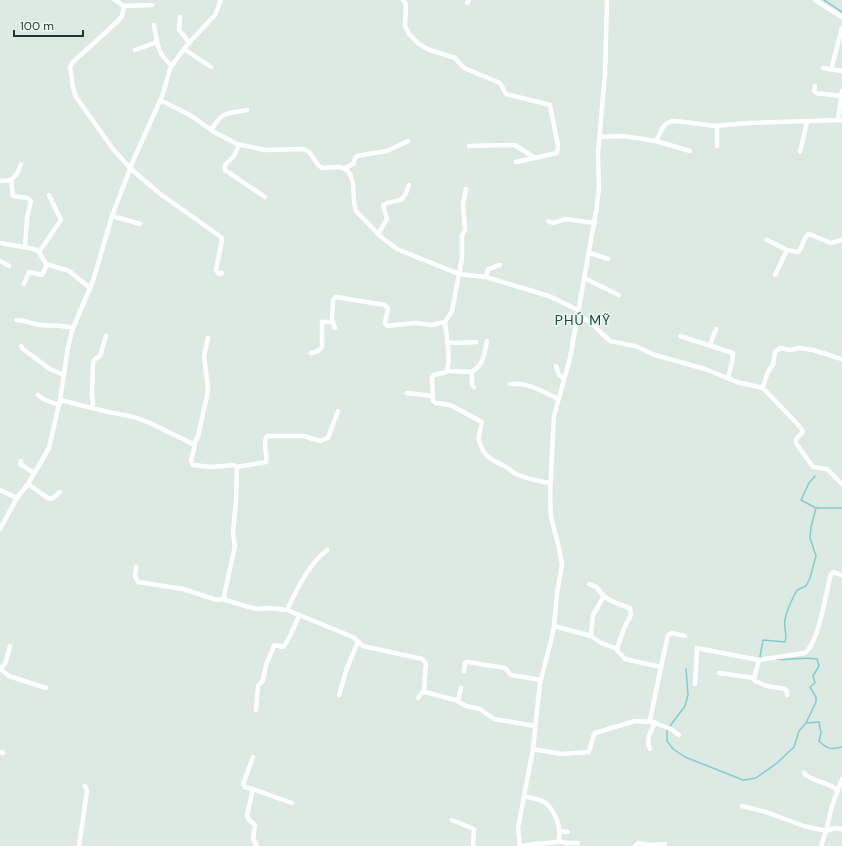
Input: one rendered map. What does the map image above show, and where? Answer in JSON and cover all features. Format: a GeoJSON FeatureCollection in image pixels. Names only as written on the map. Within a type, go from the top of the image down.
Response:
{"type":"FeatureCollection","features":[{"type":"Feature","properties":{"kind":"street"},"geometry":{"type":"LineString","coordinates":[[116,0],[124,6],[152,5]]}},
{"type":"Feature","properties":{"kind":"street"},"geometry":{"type":"LineString","coordinates":[[0,527],[49,448],[73,328],[93,281],[112,216],[130,168],[167,85],[172,66],[189,42],[213,17],[221,0]]}},
{"type":"Feature","properties":{"kind":"street"},"geometry":{"type":"LineString","coordinates":[[403,0],[406,4],[406,28],[409,34],[426,49],[454,58],[464,68],[500,83],[506,94],[550,105],[558,152],[516,162]]}},
{"type":"Feature","properties":{"kind":"street"},"geometry":{"type":"LineString","coordinates":[[578,843],[558,841],[522,846],[518,830],[533,749],[540,680],[554,626],[562,562],[551,517],[549,483],[554,416],[570,358],[595,223],[598,194],[598,157],[605,74],[607,0]]}},
{"type":"Feature","properties":{"kind":"street"},"geometry":{"type":"LineString","coordinates":[[815,0],[842,17]]}},
{"type":"Feature","properties":{"kind":"street"},"geometry":{"type":"LineString","coordinates":[[124,6],[122,16],[118,21],[72,63],[70,67],[72,87],[76,96],[113,149],[130,168],[159,193],[221,237],[222,240],[216,270],[217,273],[222,273]]}},
{"type":"Feature","properties":{"kind":"street"},"geometry":{"type":"LineString","coordinates":[[180,17],[179,30],[189,42]]}},
{"type":"Feature","properties":{"kind":"street"},"geometry":{"type":"LineString","coordinates":[[154,25],[157,42],[162,56],[172,66]]}},
{"type":"Feature","properties":{"kind":"street"},"geometry":{"type":"LineString","coordinates":[[831,70],[842,28]]}},
{"type":"Feature","properties":{"kind":"street"},"geometry":{"type":"LineString","coordinates":[[135,50],[157,42]]}},
{"type":"Feature","properties":{"kind":"street"},"geometry":{"type":"LineString","coordinates":[[184,49],[211,67]]}},
{"type":"Feature","properties":{"kind":"street"},"geometry":{"type":"LineString","coordinates":[[823,68],[842,72]]}},
{"type":"Feature","properties":{"kind":"street"},"geometry":{"type":"LineString","coordinates":[[656,141],[666,124],[672,122],[717,126],[840,120],[841,93],[816,93],[814,91],[815,86]]}},
{"type":"Feature","properties":{"kind":"street"},"geometry":{"type":"LineString","coordinates":[[160,100],[190,115],[211,130],[239,145],[265,150],[306,150],[322,168],[346,168],[353,164],[356,156],[387,151],[408,141]]}},
{"type":"Feature","properties":{"kind":"street"},"geometry":{"type":"LineString","coordinates":[[211,130],[218,120],[225,114],[246,110]]}},
{"type":"Feature","properties":{"kind":"street"},"geometry":{"type":"LineString","coordinates":[[800,152],[807,122]]}},
{"type":"Feature","properties":{"kind":"street"},"geometry":{"type":"LineString","coordinates":[[717,126],[717,146]]}},
{"type":"Feature","properties":{"kind":"street"},"geometry":{"type":"LineString","coordinates":[[600,137],[623,136],[656,141],[690,151]]}},
{"type":"Feature","properties":{"kind":"street"},"geometry":{"type":"LineString","coordinates":[[469,146],[515,144],[535,158]]}},
{"type":"Feature","properties":{"kind":"street"},"geometry":{"type":"LineString","coordinates":[[239,145],[234,156],[225,165],[225,170],[265,197]]}},
{"type":"Feature","properties":{"kind":"street"},"geometry":{"type":"LineString","coordinates":[[0,181],[11,180],[17,174],[21,164]]}},
{"type":"Feature","properties":{"kind":"street"},"geometry":{"type":"LineString","coordinates":[[346,168],[353,183],[356,211],[378,234],[397,249],[459,274],[486,277],[549,296],[578,312],[610,341],[635,346],[655,355],[705,369],[739,383],[763,388],[801,428],[802,432],[796,439],[796,443],[813,467],[827,469],[842,484]]}},
{"type":"Feature","properties":{"kind":"street"},"geometry":{"type":"LineString","coordinates":[[11,180],[13,196],[28,198],[31,201],[27,218],[25,246]]}},
{"type":"Feature","properties":{"kind":"street"},"geometry":{"type":"LineString","coordinates":[[378,234],[387,219],[383,205],[402,199],[405,196],[409,185]]}},
{"type":"Feature","properties":{"kind":"street"},"geometry":{"type":"LineString","coordinates":[[448,371],[445,322],[452,311],[463,251],[462,236],[465,229],[463,204],[466,190]]}},
{"type":"Feature","properties":{"kind":"street"},"geometry":{"type":"LineString","coordinates":[[39,252],[60,224],[61,220],[49,195]]}},
{"type":"Feature","properties":{"kind":"street"},"geometry":{"type":"LineString","coordinates":[[112,216],[140,224]]}},
{"type":"Feature","properties":{"kind":"street"},"geometry":{"type":"LineString","coordinates":[[548,221],[553,222],[566,219],[595,223]]}},
{"type":"Feature","properties":{"kind":"street"},"geometry":{"type":"LineString","coordinates":[[767,240],[787,250],[796,252],[800,251],[805,237],[809,234],[836,243],[842,240]]}},
{"type":"Feature","properties":{"kind":"street"},"geometry":{"type":"LineString","coordinates":[[0,243],[25,246],[34,249],[39,252],[47,264],[69,271],[90,288]]}},
{"type":"Feature","properties":{"kind":"street"},"geometry":{"type":"LineString","coordinates":[[775,274],[787,250]]}},
{"type":"Feature","properties":{"kind":"street"},"geometry":{"type":"LineString","coordinates":[[590,253],[608,259]]}},
{"type":"Feature","properties":{"kind":"street"},"geometry":{"type":"LineString","coordinates":[[0,261],[10,266]]}},
{"type":"Feature","properties":{"kind":"street"},"geometry":{"type":"LineString","coordinates":[[24,284],[29,272],[42,275],[47,264]]}},
{"type":"Feature","properties":{"kind":"street"},"geometry":{"type":"LineString","coordinates":[[486,277],[488,269],[500,266]]}},
{"type":"Feature","properties":{"kind":"street"},"geometry":{"type":"LineString","coordinates":[[584,278],[619,295]]}},
{"type":"Feature","properties":{"kind":"street"},"geometry":{"type":"LineString","coordinates":[[335,328],[332,322],[333,300],[336,297],[385,305],[388,308],[385,323],[387,326],[412,323],[432,325],[445,322]]}},
{"type":"Feature","properties":{"kind":"street"},"geometry":{"type":"LineString","coordinates":[[16,320],[41,325],[73,328]]}},
{"type":"Feature","properties":{"kind":"street"},"geometry":{"type":"LineString","coordinates":[[311,353],[322,347],[321,324],[324,322],[332,322]]}},
{"type":"Feature","properties":{"kind":"street"},"geometry":{"type":"LineString","coordinates":[[710,345],[716,329]]}},
{"type":"Feature","properties":{"kind":"street"},"geometry":{"type":"LineString","coordinates":[[92,408],[92,363],[100,356],[106,336]]}},
{"type":"Feature","properties":{"kind":"street"},"geometry":{"type":"LineString","coordinates":[[680,336],[733,353],[734,356],[728,378]]}},
{"type":"Feature","properties":{"kind":"street"},"geometry":{"type":"LineString","coordinates":[[208,338],[204,356],[208,389],[197,439],[194,444],[195,446],[191,461],[193,465],[211,467],[234,465],[237,467],[266,462],[265,439],[267,436],[304,436],[320,441],[328,438],[338,411]]}},
{"type":"Feature","properties":{"kind":"street"},"geometry":{"type":"LineString","coordinates":[[487,341],[481,365],[478,368],[471,372],[448,371],[434,375],[432,378],[433,401],[436,403],[450,405],[482,422],[481,431],[478,436],[484,453],[489,458],[515,474],[549,483]]}},
{"type":"Feature","properties":{"kind":"street"},"geometry":{"type":"LineString","coordinates":[[447,342],[476,342]]}},
{"type":"Feature","properties":{"kind":"street"},"geometry":{"type":"LineString","coordinates":[[21,346],[50,369],[64,375]]}},
{"type":"Feature","properties":{"kind":"street"},"geometry":{"type":"LineString","coordinates":[[763,388],[769,370],[773,365],[776,352],[780,348],[790,350],[799,348],[818,351],[842,359]]}},
{"type":"Feature","properties":{"kind":"street"},"geometry":{"type":"LineString","coordinates":[[556,366],[559,375],[564,379]]}},
{"type":"Feature","properties":{"kind":"street"},"geometry":{"type":"LineString","coordinates":[[471,372],[471,383],[474,387]]}},
{"type":"Feature","properties":{"kind":"street"},"geometry":{"type":"LineString","coordinates":[[511,384],[520,383],[558,399]]}},
{"type":"Feature","properties":{"kind":"street"},"geometry":{"type":"LineString","coordinates":[[407,393],[432,396]]}},
{"type":"Feature","properties":{"kind":"street"},"geometry":{"type":"LineString","coordinates":[[38,395],[45,400],[132,416],[146,421],[194,444]]}},
{"type":"Feature","properties":{"kind":"street"},"geometry":{"type":"LineString","coordinates":[[21,461],[20,464],[22,466],[34,473]]}},
{"type":"Feature","properties":{"kind":"street"},"geometry":{"type":"LineString","coordinates":[[224,599],[235,546],[233,534],[237,467]]}},
{"type":"Feature","properties":{"kind":"street"},"geometry":{"type":"LineString","coordinates":[[28,484],[49,499],[53,498],[60,492]]}},
{"type":"Feature","properties":{"kind":"street"},"geometry":{"type":"LineString","coordinates":[[0,490],[17,498]]}},
{"type":"Feature","properties":{"kind":"street"},"geometry":{"type":"LineString","coordinates":[[287,610],[311,566],[327,550]]}},
{"type":"Feature","properties":{"kind":"street"},"geometry":{"type":"LineString","coordinates":[[136,567],[135,576],[138,582],[183,589],[256,609],[269,608],[287,610],[353,637],[361,645],[366,647],[421,658],[426,663],[424,690],[418,698]]}},
{"type":"Feature","properties":{"kind":"street"},"geometry":{"type":"LineString","coordinates":[[695,684],[697,648],[759,660],[809,651],[820,623],[830,574],[833,572],[842,575]]}},
{"type":"Feature","properties":{"kind":"street"},"geometry":{"type":"LineString","coordinates":[[589,584],[598,588],[604,596],[614,602],[630,608],[631,610],[631,615],[624,628],[617,649]]}},
{"type":"Feature","properties":{"kind":"street"},"geometry":{"type":"LineString","coordinates":[[591,636],[593,615],[604,596]]}},
{"type":"Feature","properties":{"kind":"street"},"geometry":{"type":"LineString","coordinates":[[256,710],[258,686],[263,680],[266,665],[274,646],[275,644],[285,645],[290,633],[294,630],[299,615]]}},
{"type":"Feature","properties":{"kind":"street"},"geometry":{"type":"LineString","coordinates":[[554,626],[591,636],[601,643],[617,649],[626,659],[661,667]]}},
{"type":"Feature","properties":{"kind":"street"},"geometry":{"type":"LineString","coordinates":[[649,721],[668,635],[672,633],[685,636]]}},
{"type":"Feature","properties":{"kind":"street"},"geometry":{"type":"LineString","coordinates":[[339,695],[346,668],[358,642]]}},
{"type":"Feature","properties":{"kind":"street"},"geometry":{"type":"LineString","coordinates":[[10,646],[5,664],[0,670],[9,676],[46,688]]}},
{"type":"Feature","properties":{"kind":"street"},"geometry":{"type":"LineString","coordinates":[[754,678],[759,660]]}},
{"type":"Feature","properties":{"kind":"street"},"geometry":{"type":"LineString","coordinates":[[464,671],[465,663],[468,662],[506,668],[510,675],[540,680]]}},
{"type":"Feature","properties":{"kind":"street"},"geometry":{"type":"LineString","coordinates":[[719,672],[754,678],[756,682],[785,689],[787,691],[787,696]]}},
{"type":"Feature","properties":{"kind":"street"},"geometry":{"type":"LineString","coordinates":[[458,701],[461,688]]}},
{"type":"Feature","properties":{"kind":"street"},"geometry":{"type":"LineString","coordinates":[[424,690],[428,693],[452,699],[466,706],[482,710],[494,719],[535,726]]}},
{"type":"Feature","properties":{"kind":"street"},"geometry":{"type":"LineString","coordinates":[[533,749],[561,754],[589,752],[595,733],[635,721],[655,722],[671,729],[679,735]]}},
{"type":"Feature","properties":{"kind":"street"},"geometry":{"type":"LineString","coordinates":[[650,749],[648,745],[648,738],[655,722]]}},
{"type":"Feature","properties":{"kind":"street"},"geometry":{"type":"LineString","coordinates":[[253,757],[243,784],[245,787],[253,788],[292,803]]}},
{"type":"Feature","properties":{"kind":"street"},"geometry":{"type":"LineString","coordinates":[[804,773],[808,777],[832,786],[838,791]]}},
{"type":"Feature","properties":{"kind":"street"},"geometry":{"type":"LineString","coordinates":[[821,846],[832,806],[842,779]]}},
{"type":"Feature","properties":{"kind":"street"},"geometry":{"type":"LineString","coordinates":[[79,846],[86,791],[85,786]]}},
{"type":"Feature","properties":{"kind":"street"},"geometry":{"type":"LineString","coordinates":[[253,788],[247,815],[249,820],[255,825],[253,840],[256,843],[256,846]]}},
{"type":"Feature","properties":{"kind":"street"},"geometry":{"type":"LineString","coordinates":[[524,796],[541,800],[551,808],[559,831],[558,841]]}},
{"type":"Feature","properties":{"kind":"street"},"geometry":{"type":"LineString","coordinates":[[742,806],[766,812],[804,826],[826,831],[835,828],[842,829]]}},
{"type":"Feature","properties":{"kind":"street"},"geometry":{"type":"LineString","coordinates":[[452,820],[474,829],[473,846]]}},
{"type":"Feature","properties":{"kind":"street"},"geometry":{"type":"LineString","coordinates":[[559,831],[568,832]]}},
{"type":"Feature","properties":{"kind":"street"},"geometry":{"type":"LineString","coordinates":[[635,846],[638,843],[649,845],[665,844]]}},
{"type":"Feature","properties":{"kind":"waterway"},"geometry":{"type":"LineString","coordinates":[[824,0],[842,12]]}},
{"type":"Feature","properties":{"kind":"waterway"},"geometry":{"type":"LineString","coordinates":[[815,476],[809,483],[801,500],[816,508],[842,508]]}},
{"type":"Feature","properties":{"kind":"waterway"},"geometry":{"type":"LineString","coordinates":[[762,658],[760,657],[763,640],[785,642],[785,623],[788,609],[797,590],[806,586],[810,578],[816,556],[810,538],[816,508]]}},
{"type":"Feature","properties":{"kind":"waterway"},"geometry":{"type":"LineString","coordinates":[[776,659],[817,659],[819,666],[813,676],[815,683],[810,687],[816,697],[816,702],[806,723]]}},
{"type":"Feature","properties":{"kind":"waterway"},"geometry":{"type":"LineString","coordinates":[[670,726],[685,706],[688,695],[686,669]]}},
{"type":"Feature","properties":{"kind":"waterway"},"geometry":{"type":"LineString","coordinates":[[668,730],[667,741],[673,749],[685,757],[743,780],[756,778],[777,763],[794,747],[799,731],[806,723],[819,722],[821,733],[819,741],[825,746],[832,749],[842,747]]}},
{"type":"Feature","properties":{"kind":"district","name":"PHÚ MỸ"},"geometry":{"type":"Point","coordinates":[583,320]}}]}
